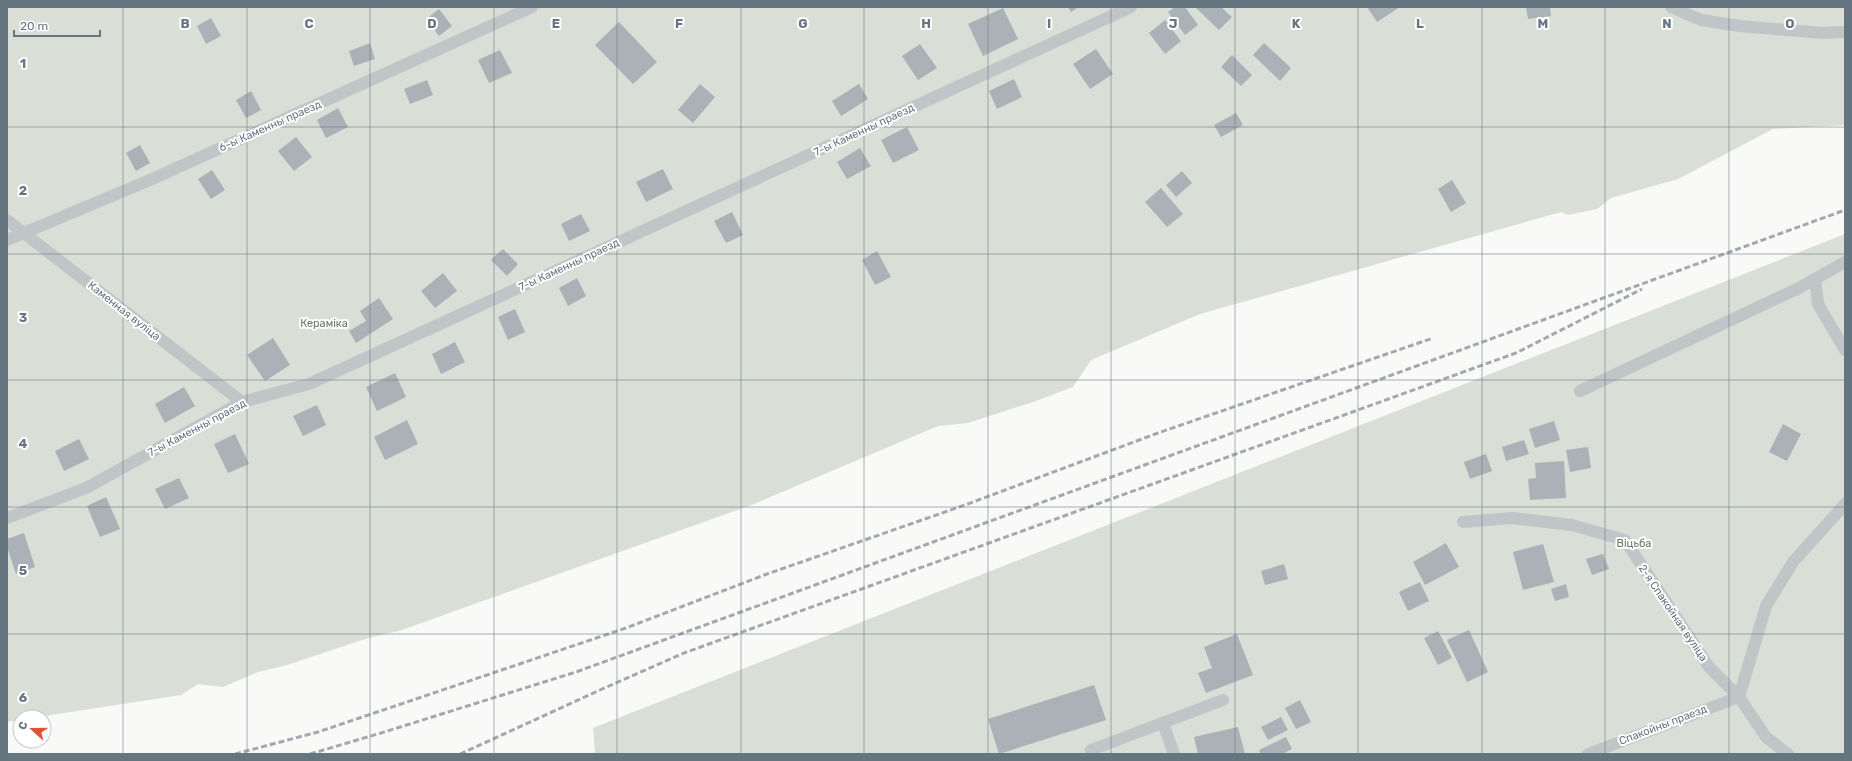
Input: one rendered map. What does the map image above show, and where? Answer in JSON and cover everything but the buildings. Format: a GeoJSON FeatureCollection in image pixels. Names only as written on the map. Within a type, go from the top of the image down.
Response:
{"type":"FeatureCollection","features":[{"type":"Feature","properties":{"kind":"lane","name":"6-ы Каменны праезд"},"geometry":{"type":"LineString","coordinates":[[7,240],[150,180],[532,7]]}},
{"type":"Feature","properties":{"kind":"lane","name":"7-ы Каменны праезд"},"geometry":{"type":"LineString","coordinates":[[7,518],[86,488],[242,402],[309,384],[1131,7]]}},
{"type":"Feature","properties":{"kind":"lane"},"geometry":{"type":"LineString","coordinates":[[1671,7],[1701,20],[1732,25],[1822,33],[1845,32]]}},
{"type":"Feature","properties":{"kind":"lane","name":"Каменная вуліца"},"geometry":{"type":"LineString","coordinates":[[7,220],[242,402]]}},
{"type":"Feature","properties":{"kind":"lane"},"geometry":{"type":"LineString","coordinates":[[1580,390],[1799,288],[1845,262]]}},
{"type":"Feature","properties":{"kind":"lane"},"geometry":{"type":"LineString","coordinates":[[1815,279],[1818,304],[1845,350]]}},
{"type":"Feature","properties":{"kind":"lane"},"geometry":{"type":"LineString","coordinates":[[1739,697],[1766,606],[1793,562],[1845,504]]}},
{"type":"Feature","properties":{"kind":"lane","name":"2-я Спакойная вуліца"},"geometry":{"type":"LineString","coordinates":[[1463,522],[1512,518],[1572,525],[1625,540],[1709,667],[1739,697],[1766,737],[1788,754]]}},
{"type":"Feature","properties":{"kind":"lane","name":"Спакойны праезд"},"geometry":{"type":"LineString","coordinates":[[1588,754],[1739,697]]}},
{"type":"Feature","properties":{"kind":"lane"},"geometry":{"type":"LineString","coordinates":[[1091,750],[1164,724],[1223,700]]}},
{"type":"Feature","properties":{"kind":"lane"},"geometry":{"type":"LineString","coordinates":[[1164,724],[1174,754]]}},
{"type":"Feature","properties":{"kind":"green space","name":"Кераміка"},"geometry":{"type":"Polygon","coordinates":[[[7,7],[1845,7],[1845,125],[1773,129],[1678,179],[1611,198],[1597,209],[1568,215],[1561,212],[1200,314],[1091,360],[1073,387],[1033,402],[968,423],[938,426],[754,504],[399,631],[368,638],[287,665],[258,672],[223,687],[198,684],[181,695],[52,715],[52,709],[12,709],[12,721],[7,722],[7,7]]]}},
{"type":"Feature","properties":{"kind":"green space","name":"Віцьба"},"geometry":{"type":"Polygon","coordinates":[[[1845,234],[1845,754],[595,754],[593,728],[1845,234]]]}},
{"type":"Feature","properties":{"kind":"railway"},"geometry":{"type":"LineString","coordinates":[[310,754],[576,672],[1845,210]]}},
{"type":"Feature","properties":{"kind":"railway"},"geometry":{"type":"LineString","coordinates":[[460,754],[684,653],[1516,353],[1642,289]]}},
{"type":"Feature","properties":{"kind":"railway"},"geometry":{"type":"LineString","coordinates":[[235,754],[318,732],[626,628],[767,574],[965,505],[1158,433],[1433,338]]}}]}
